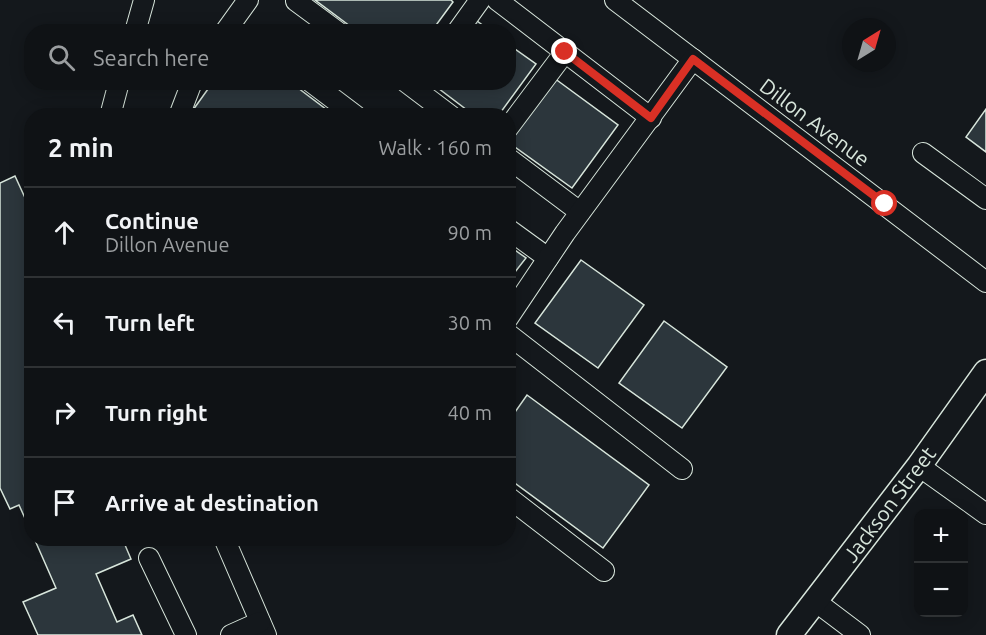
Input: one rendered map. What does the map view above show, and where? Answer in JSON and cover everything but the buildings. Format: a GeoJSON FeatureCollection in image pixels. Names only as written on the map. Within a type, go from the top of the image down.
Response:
{"type":"FeatureCollection","features":[{"type":"Feature","properties":{"kind":"main road","name":"Jackson Street"},"geometry":{"type":"LineString","coordinates":[[789,635],[919,466],[986,372]]}},
{"type":"Feature","properties":{"kind":"street"},"geometry":{"type":"LineString","coordinates":[[137,24],[144,0]]}},
{"type":"Feature","properties":{"kind":"street"},"geometry":{"type":"LineString","coordinates":[[231,24],[248,0]]}},
{"type":"Feature","properties":{"kind":"street"},"geometry":{"type":"LineString","coordinates":[[463,24],[480,0]]}},
{"type":"Feature","properties":{"kind":"street"},"geometry":{"type":"LineString","coordinates":[[497,0],[651,118]]}},
{"type":"Feature","properties":{"kind":"street","name":"Dillon Avenue"},"geometry":{"type":"LineString","coordinates":[[615,0],[986,282]]}},
{"type":"Feature","properties":{"kind":"street"},"geometry":{"type":"LineString","coordinates":[[296,1],[327,24]]}},
{"type":"Feature","properties":{"kind":"street"},"geometry":{"type":"LineString","coordinates":[[516,117],[565,52]]}},
{"type":"Feature","properties":{"kind":"street"},"geometry":{"type":"LineString","coordinates":[[516,306],[580,212],[693,59]]}},
{"type":"Feature","properties":{"kind":"street"},"geometry":{"type":"LineString","coordinates":[[112,108],[117,90]]}},
{"type":"Feature","properties":{"kind":"street"},"geometry":{"type":"LineString","coordinates":[[182,108],[189,90]]}},
{"type":"Feature","properties":{"kind":"street"},"geometry":{"type":"LineString","coordinates":[[322,90],[345,108]]}},
{"type":"Feature","properties":{"kind":"street"},"geometry":{"type":"LineString","coordinates":[[420,90],[441,108]]}},
{"type":"Feature","properties":{"kind":"street"},"geometry":{"type":"LineString","coordinates":[[923,153],[986,199]]}},
{"type":"Feature","properties":{"kind":"street"},"geometry":{"type":"LineString","coordinates":[[516,164],[580,212]]}},
{"type":"Feature","properties":{"kind":"street"},"geometry":{"type":"LineString","coordinates":[[516,235],[548,258]]}},
{"type":"Feature","properties":{"kind":"street"},"geometry":{"type":"LineString","coordinates":[[516,340],[682,469]]}},
{"type":"Feature","properties":{"kind":"street"},"geometry":{"type":"LineString","coordinates":[[919,466],[986,514]]}},
{"type":"Feature","properties":{"kind":"street"},"geometry":{"type":"LineString","coordinates":[[516,503],[604,571]]}},
{"type":"Feature","properties":{"kind":"street"},"geometry":{"type":"LineString","coordinates":[[228,546],[263,628],[231,635]]}},
{"type":"Feature","properties":{"kind":"street"},"geometry":{"type":"LineString","coordinates":[[149,558],[186,635]]}},
{"type":"Feature","properties":{"kind":"street"},"geometry":{"type":"LineString","coordinates":[[815,601],[860,635]]}},
{"type":"Feature","properties":{"kind":"route"},"geometry":{"type":"LineString","coordinates":[[565,52],[651,118],[693,59],[885,204]]}}]}
